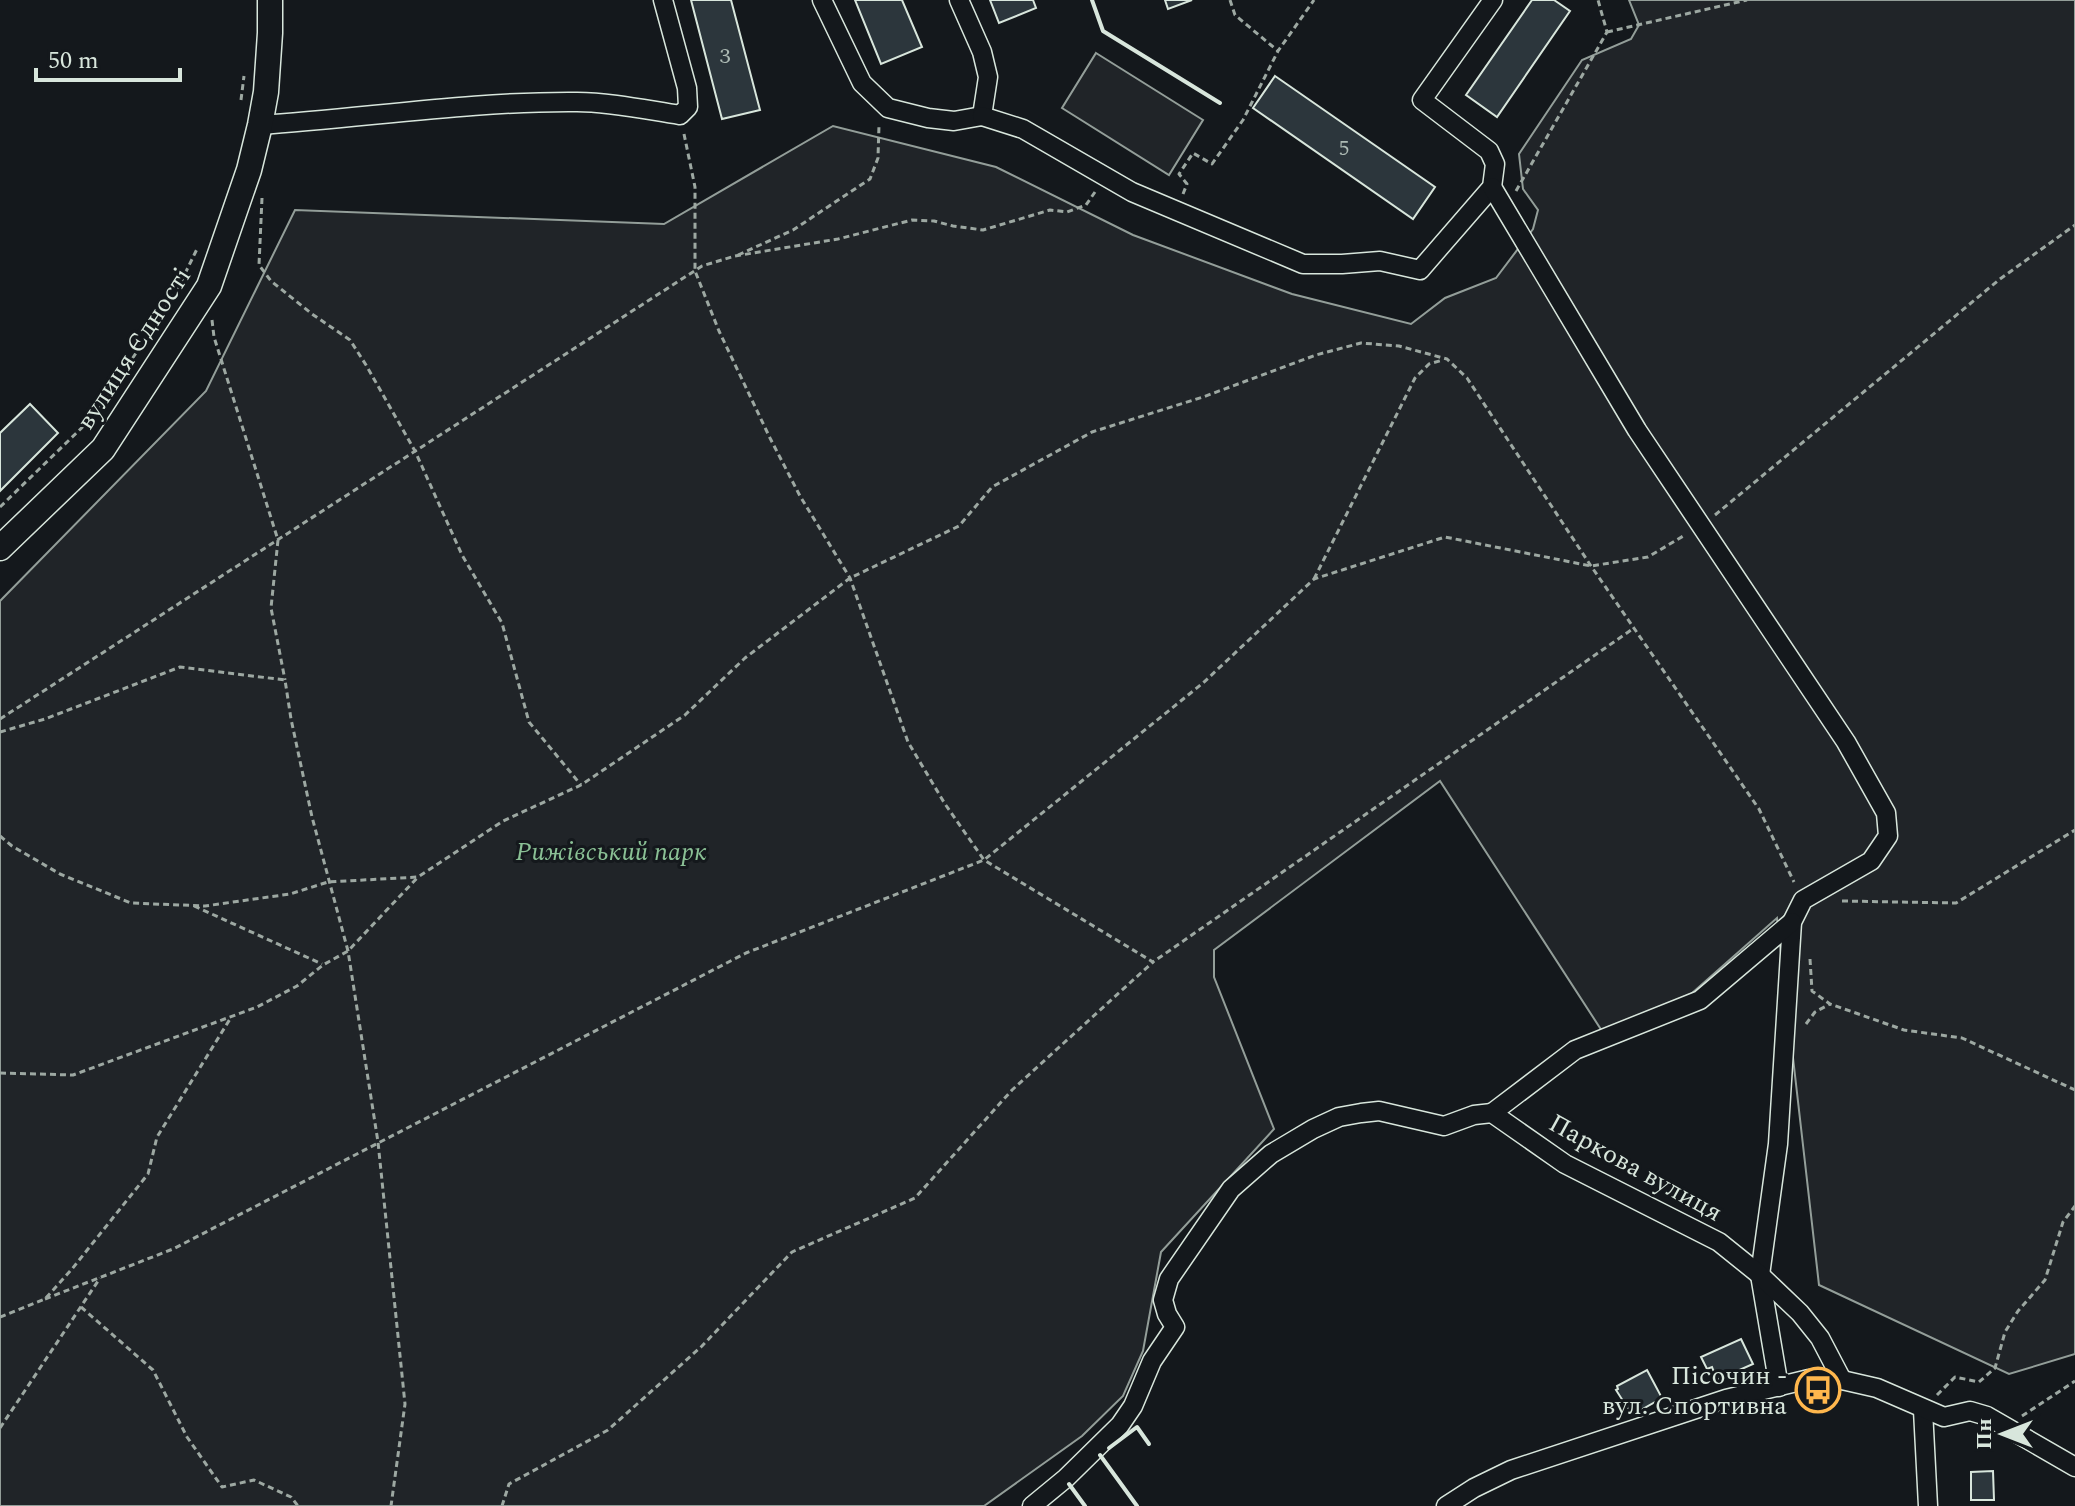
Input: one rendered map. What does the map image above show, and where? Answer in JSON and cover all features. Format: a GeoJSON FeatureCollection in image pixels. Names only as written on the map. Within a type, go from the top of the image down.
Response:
{"type":"FeatureCollection","features":[{"type":"Feature","properties":{"kind":"street","name":"вулиця Єдності"},"geometry":{"type":"LineString","coordinates":[[0,548],[103,449],[209,286],[251,162],[250,119],[267,77],[270,0]]}},
{"type":"Feature","properties":{"kind":"street"},"geometry":{"type":"LineString","coordinates":[[250,119],[334,120],[466,105],[581,101],[684,111],[687,88],[663,0]]}},
{"type":"Feature","properties":{"kind":"street"},"geometry":{"type":"LineString","coordinates":[[822,0],[862,83],[888,108],[954,121],[982,116],[1023,129],[1109,179],[1175,212],[1220,227],[1303,264],[1380,261],[1420,270],[1492,187],[1495,164],[1489,151],[1422,100],[1493,0]]}},
{"type":"Feature","properties":{"kind":"street"},"geometry":{"type":"LineString","coordinates":[[959,0],[982,52],[988,77],[982,116]]}},
{"type":"Feature","properties":{"kind":"street"},"geometry":{"type":"LineString","coordinates":[[1492,187],[1637,430],[1846,742],[1886,813],[1888,836],[1871,861],[1803,900],[1792,922],[1778,1144],[1760,1275],[1779,1387]]}},
{"type":"Feature","properties":{"kind":"street"},"geometry":{"type":"LineString","coordinates":[[1032,1506],[1097,1449],[1133,1406],[1152,1361],[1175,1327],[1163,1300],[1169,1279],[1214,1211],[1231,1189],[1250,1172],[1292,1141],[1339,1117],[1379,1111],[1444,1126],[1474,1115],[1492,1113],[1575,1050],[1700,1000],[1792,922]]}},
{"type":"Feature","properties":{"kind":"street","name":"Паркова вулиця"},"geometry":{"type":"LineString","coordinates":[[1492,1113],[1565,1164],[1719,1242],[1800,1313],[1820,1338],[1842,1380]]}},
{"type":"Feature","properties":{"kind":"street"},"geometry":{"type":"LineString","coordinates":[[1446,1506],[1511,1470],[1726,1399],[1809,1379],[1842,1380],[1877,1388],[1944,1417],[1970,1411],[1987,1416],[2075,1467]]}},
{"type":"Feature","properties":{"kind":"street"},"geometry":{"type":"LineString","coordinates":[[1923,1410],[1928,1506]]}},
{"type":"Feature","properties":{"kind":"path"},"geometry":{"type":"LineString","coordinates":[[1230,0],[1235,15],[1278,51]]}},
{"type":"Feature","properties":{"kind":"path"},"geometry":{"type":"LineString","coordinates":[[1187,184],[1179,174],[1193,153],[1212,164],[1243,120],[1278,51],[1314,0]]}},
{"type":"Feature","properties":{"kind":"path"},"geometry":{"type":"LineString","coordinates":[[1505,209],[1607,32],[1598,0]]}},
{"type":"Feature","properties":{"kind":"path"},"geometry":{"type":"LineString","coordinates":[[1607,32],[1747,0]]}},
{"type":"Feature","properties":{"kind":"path"},"geometry":{"type":"LineString","coordinates":[[244,71],[250,119]]}},
{"type":"Feature","properties":{"kind":"path"},"geometry":{"type":"LineString","coordinates":[[0,719],[695,271],[793,230],[870,179],[878,158],[878,129],[882,114],[888,108]]}},
{"type":"Feature","properties":{"kind":"path"},"geometry":{"type":"LineString","coordinates":[[684,111],[695,187],[695,271],[719,331],[770,438],[800,496],[850,578],[908,742],[945,804],[984,860],[1153,962]]}},
{"type":"Feature","properties":{"kind":"path"},"geometry":{"type":"LineString","coordinates":[[251,162],[264,203],[259,265],[271,281],[350,340],[415,451],[462,555],[502,623],[529,722],[581,785]]}},
{"type":"Feature","properties":{"kind":"path"},"geometry":{"type":"LineString","coordinates":[[735,256],[838,239],[912,220],[983,230],[1050,210],[1067,212],[1086,205],[1109,179]]}},
{"type":"Feature","properties":{"kind":"path"},"geometry":{"type":"LineString","coordinates":[[1314,579],[1445,537],[1591,566],[1648,557],[1700,526],[2000,279],[2075,225]]}},
{"type":"Feature","properties":{"kind":"path"},"geometry":{"type":"LineString","coordinates":[[0,507],[96,414],[176,292],[203,237]]}},
{"type":"Feature","properties":{"kind":"path"},"geometry":{"type":"LineString","coordinates":[[209,286],[214,337],[278,540],[271,608],[291,719],[328,882],[348,951],[378,1142],[405,1404],[391,1506]]}},
{"type":"Feature","properties":{"kind":"path"},"geometry":{"type":"LineString","coordinates":[[0,1073],[73,1075],[230,1019],[297,986],[323,965],[348,951],[418,877],[503,821],[581,785],[685,715],[745,658],[850,578],[959,526],[992,487],[1092,432],[1203,397],[1316,355],[1361,343],[1399,346],[1447,359],[1467,378],[1591,566],[1759,809],[1803,900],[1956,903],[2075,830]]}},
{"type":"Feature","properties":{"kind":"path"},"geometry":{"type":"LineString","coordinates":[[0,1317],[173,1249],[746,953],[984,860],[1203,683],[1314,579],[1415,378],[1429,364],[1447,359]]}},
{"type":"Feature","properties":{"kind":"path"},"geometry":{"type":"LineString","coordinates":[[502,1506],[509,1484],[608,1430],[702,1346],[792,1252],[915,1198],[1012,1090],[1153,962],[1634,628]]}},
{"type":"Feature","properties":{"kind":"path"},"geometry":{"type":"LineString","coordinates":[[0,732],[45,719],[180,667],[285,680]]}},
{"type":"Feature","properties":{"kind":"path"},"geometry":{"type":"LineString","coordinates":[[0,836],[60,874],[131,903],[205,906],[290,894],[328,882],[418,877]]}},
{"type":"Feature","properties":{"kind":"path"},"geometry":{"type":"LineString","coordinates":[[191,905],[323,965]]}},
{"type":"Feature","properties":{"kind":"path"},"geometry":{"type":"LineString","coordinates":[[1809,959],[1812,991],[1830,1004],[1904,1030],[1962,1038],[2075,1090]]}},
{"type":"Feature","properties":{"kind":"path"},"geometry":{"type":"LineString","coordinates":[[45,1299],[148,1174],[157,1137],[230,1019]]}},
{"type":"Feature","properties":{"kind":"path"},"geometry":{"type":"LineString","coordinates":[[1923,1410],[1955,1377],[1979,1382],[1995,1368],[2005,1332],[2018,1311],[2045,1280],[2063,1222],[2075,1206]]}},
{"type":"Feature","properties":{"kind":"path"},"geometry":{"type":"LineString","coordinates":[[0,1428],[100,1278]]}},
{"type":"Feature","properties":{"kind":"path"},"geometry":{"type":"LineString","coordinates":[[81,1307],[153,1370],[187,1437],[222,1487],[254,1480],[291,1497],[298,1506]]}},
{"type":"Feature","properties":{"kind":"path"},"geometry":{"type":"LineString","coordinates":[[2006,1428],[2075,1381]]}},
{"type":"Feature","properties":{"kind":"green space","name":"Рижівський парк"},"geometry":{"type":"Polygon","coordinates":[[[1629,0],[2075,0],[2075,1354],[2009,1374],[1819,1285],[1777,918],[1691,994],[1602,1031],[1440,781],[1214,950],[1214,977],[1274,1129],[1161,1252],[1143,1351],[1123,1396],[1082,1436],[984,1506],[0,1506],[0,601],[206,391],[295,210],[664,224],[833,126],[996,167],[1133,235],[1292,294],[1411,324],[1445,298],[1496,278],[1533,229],[1538,210],[1523,189],[1519,154],[1582,60],[1631,39],[1639,25],[1629,0]]]}},
{"type":"Feature","properties":{"kind":"green space"},"geometry":{"type":"Polygon","coordinates":[[[1096,53],[1203,120],[1169,175],[1062,108],[1096,53]]]}},
{"type":"Feature","properties":{"kind":"building"},"geometry":{"type":"Polygon","coordinates":[[[691,0],[731,0],[760,110],[722,119],[691,0]]]}},
{"type":"Feature","properties":{"kind":"building"},"geometry":{"type":"Polygon","coordinates":[[[855,0],[902,0],[922,47],[881,64],[855,0]]]}},
{"type":"Feature","properties":{"kind":"building"},"geometry":{"type":"Polygon","coordinates":[[[990,0],[1033,0],[1036,8],[999,23],[990,0]]]}},
{"type":"Feature","properties":{"kind":"building"},"geometry":{"type":"Polygon","coordinates":[[[1165,0],[1192,0],[1168,9],[1165,0]]]}},
{"type":"Feature","properties":{"kind":"building"},"geometry":{"type":"Polygon","coordinates":[[[1532,0],[1554,0],[1570,11],[1497,117],[1466,95],[1532,0]]]}},
{"type":"Feature","properties":{"kind":"building"},"geometry":{"type":"Polygon","coordinates":[[[1275,76],[1435,187],[1413,219],[1253,108],[1275,76]]]}},
{"type":"Feature","properties":{"kind":"building"},"geometry":{"type":"Polygon","coordinates":[[[30,404],[58,433],[0,491],[0,433],[30,404]]]}},
{"type":"Feature","properties":{"kind":"building"},"geometry":{"type":"Polygon","coordinates":[[[1741,1339],[1753,1364],[1717,1380],[1712,1367],[1707,1369],[1701,1357],[1741,1339]]]}},
{"type":"Feature","properties":{"kind":"building"},"geometry":{"type":"Polygon","coordinates":[[[1647,1370],[1662,1398],[1632,1415],[1616,1390],[1617,1386],[1647,1370]]]}},
{"type":"Feature","properties":{"kind":"building"},"geometry":{"type":"Polygon","coordinates":[[[1993,1471],[1994,1500],[1971,1500],[1971,1472],[1993,1471]]]}},
{"type":"Feature","properties":{"kind":"wall"},"geometry":{"type":"LineString","coordinates":[[1092,0],[1103,31],[1220,103]]}},
{"type":"Feature","properties":{"kind":"wall"},"geometry":{"type":"LineString","coordinates":[[1109,1448],[1137,1427],[1149,1444]]}},
{"type":"Feature","properties":{"kind":"wall"},"geometry":{"type":"LineString","coordinates":[[1100,1455],[1137,1506]]}},
{"type":"Feature","properties":{"kind":"wall"},"geometry":{"type":"LineString","coordinates":[[1069,1484],[1085,1506]]}},
{"type":"Feature","properties":{"kind":"place","name":"Пісочин - вул. Спортивна"},"geometry":{"type":"Point","coordinates":[1818,1390]}}]}
